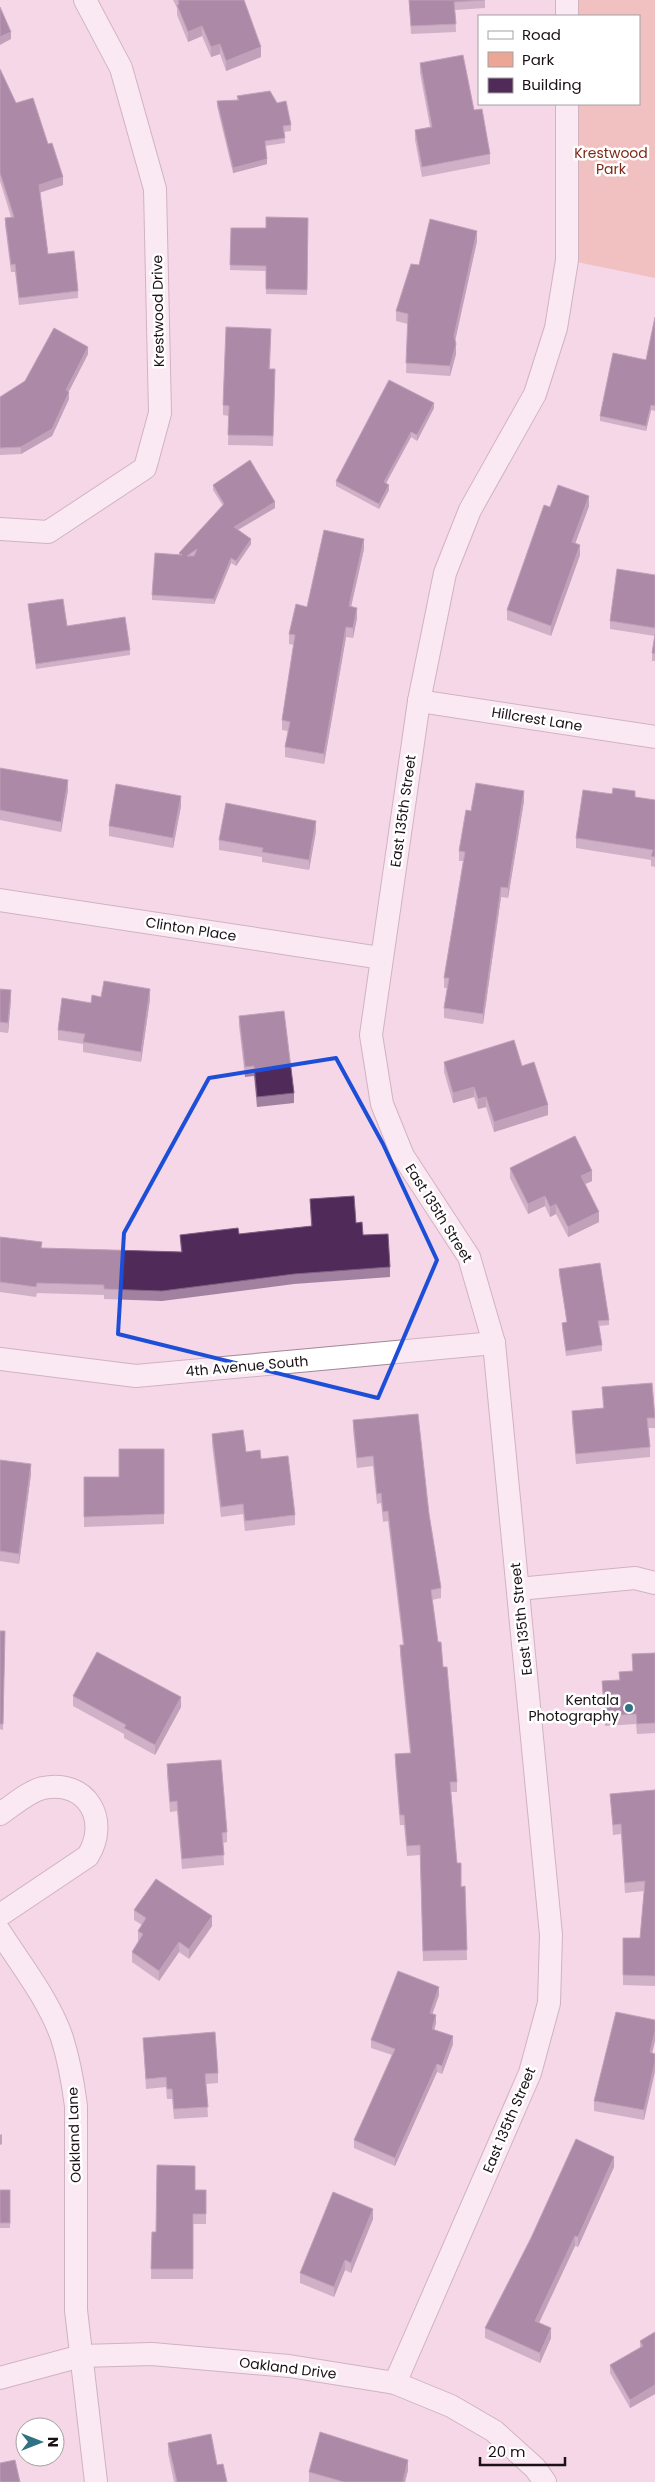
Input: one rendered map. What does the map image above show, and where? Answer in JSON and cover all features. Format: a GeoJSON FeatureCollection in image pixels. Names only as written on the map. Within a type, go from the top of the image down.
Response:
{"type":"FeatureCollection","features":[{"type":"Feature","properties":{"kind":"street","name":"Krestwood Drive"},"geometry":{"type":"LineString","coordinates":[[0,529],[48,532],[145,468],[160,413],[155,189],[121,68],[85,0]]}},
{"type":"Feature","properties":{"kind":"street"},"geometry":{"type":"LineString","coordinates":[[568,0],[568,15]]}},
{"type":"Feature","properties":{"kind":"street","name":"East 135th Street"},"geometry":{"type":"LineString","coordinates":[[395,2383],[530,2073],[549,2003],[551,1934],[494,1343],[470,1257],[403,1156],[382,1104],[371,1035],[419,701],[445,573],[470,510],[535,394],[556,328],[568,260],[568,105]]}},
{"type":"Feature","properties":{"kind":"street","name":"Hillcrest Lane"},"geometry":{"type":"LineString","coordinates":[[419,701],[655,737]]}},
{"type":"Feature","properties":{"kind":"street","name":"Clinton Place"},"geometry":{"type":"LineString","coordinates":[[0,900],[382,958]]}},
{"type":"Feature","properties":{"kind":"street","name":"4th Avenue South"},"geometry":{"type":"LineString","coordinates":[[0,1359],[136,1376],[494,1343]]}},
{"type":"Feature","properties":{"kind":"street"},"geometry":{"type":"LineString","coordinates":[[518,1589],[635,1578],[655,1583]]}},
{"type":"Feature","properties":{"kind":"street"},"geometry":{"type":"LineString","coordinates":[[0,1814],[41,1788],[58,1786],[75,1790],[88,1801],[95,1814],[96,1831],[94,1845],[88,1856],[0,1915]]}},
{"type":"Feature","properties":{"kind":"street","name":"Oakland Lane"},"geometry":{"type":"LineString","coordinates":[[0,1932],[46,2004],[62,2037],[72,2073],[76,2106],[76,2310],[96,2482]]}},
{"type":"Feature","properties":{"kind":"street","name":"Oakland Drive"},"geometry":{"type":"LineString","coordinates":[[0,2378],[81,2356],[152,2354],[289,2366],[395,2383],[451,2406],[494,2430],[535,2468],[545,2482]]}},
{"type":"Feature","properties":{"kind":"highlighted area"},"geometry":{"type":"Polygon","coordinates":[[[336,1058],[383,1144],[437,1260],[378,1398],[118,1334],[124,1233],[209,1078],[336,1058]]]}},
{"type":"Feature","properties":{"kind":"green space","name":"Krestwood Park"},"geometry":{"type":"Polygon","coordinates":[[[567,0],[655,0],[655,278],[567,260],[567,105],[640,105],[640,15],[567,15],[567,0]]]}},
{"type":"Feature","properties":{"kind":"building"},"geometry":{"type":"Polygon","coordinates":[[[178,0],[244,0],[261,47],[226,61],[220,44],[211,47],[202,26],[188,32],[177,5],[179,4],[178,0]]]}},
{"type":"Feature","properties":{"kind":"building"},"geometry":{"type":"Polygon","coordinates":[[[409,0],[484,0],[454,2],[456,24],[411,26],[409,0]]]}},
{"type":"Feature","properties":{"kind":"building"},"geometry":{"type":"Polygon","coordinates":[[[0,7],[11,32],[0,37],[0,7]]]}},
{"type":"Feature","properties":{"kind":"building"},"geometry":{"type":"Polygon","coordinates":[[[463,55],[474,110],[482,109],[490,154],[422,167],[415,130],[432,127],[420,63],[463,55]]]}},
{"type":"Feature","properties":{"kind":"building"},"geometry":{"type":"Polygon","coordinates":[[[0,69],[16,103],[33,98],[48,144],[52,143],[63,177],[39,185],[48,254],[74,251],[78,291],[19,298],[15,264],[11,265],[5,218],[14,217],[0,173],[0,69]]]}},
{"type":"Feature","properties":{"kind":"building"},"geometry":{"type":"Polygon","coordinates":[[[270,91],[277,103],[286,101],[291,125],[283,126],[285,138],[265,141],[267,159],[233,168],[217,101],[239,100],[237,96],[270,91]]]}},
{"type":"Feature","properties":{"kind":"building"},"geometry":{"type":"Polygon","coordinates":[[[266,217],[308,218],[307,290],[266,289],[266,266],[230,265],[231,228],[266,228],[266,217]]]}},
{"type":"Feature","properties":{"kind":"building"},"geometry":{"type":"Polygon","coordinates":[[[430,219],[477,231],[454,336],[456,344],[450,366],[406,363],[408,314],[396,311],[411,264],[419,265],[430,219]]]}},
{"type":"Feature","properties":{"kind":"building"},"geometry":{"type":"Polygon","coordinates":[[[655,317],[655,406],[651,405],[646,426],[600,416],[613,353],[646,360],[655,317]]]}},
{"type":"Feature","properties":{"kind":"building"},"geometry":{"type":"Polygon","coordinates":[[[226,327],[271,329],[269,369],[275,369],[273,436],[228,435],[229,406],[223,405],[226,327]]]}},
{"type":"Feature","properties":{"kind":"building"},"geometry":{"type":"Polygon","coordinates":[[[54,328],[88,347],[66,390],[69,392],[52,429],[21,447],[0,448],[0,397],[25,381],[54,328]]]}},
{"type":"Feature","properties":{"kind":"building"},"geometry":{"type":"Polygon","coordinates":[[[389,380],[434,403],[417,435],[411,432],[384,482],[389,485],[379,504],[336,481],[389,380]]]}},
{"type":"Feature","properties":{"kind":"building"},"geometry":{"type":"Polygon","coordinates":[[[250,460],[275,502],[234,527],[251,539],[236,561],[231,558],[214,599],[152,595],[155,553],[182,555],[179,553],[224,504],[213,485],[250,460]],[[197,549],[187,556],[194,556],[197,549]]]}},
{"type":"Feature","properties":{"kind":"building"},"geometry":{"type":"Polygon","coordinates":[[[558,485],[589,496],[572,542],[580,545],[551,626],[507,610],[544,505],[550,507],[558,485]]]}},
{"type":"Feature","properties":{"kind":"building"},"geometry":{"type":"Polygon","coordinates":[[[324,530],[364,539],[349,606],[357,608],[353,628],[346,627],[324,754],[285,747],[290,722],[282,720],[295,635],[289,634],[296,604],[307,607],[324,530]]]}},
{"type":"Feature","properties":{"kind":"building"},"geometry":{"type":"Polygon","coordinates":[[[617,569],[655,575],[655,628],[610,621],[617,569]]]}},
{"type":"Feature","properties":{"kind":"building"},"geometry":{"type":"Polygon","coordinates":[[[63,599],[67,626],[125,617],[130,650],[36,664],[28,604],[63,599]]]}},
{"type":"Feature","properties":{"kind":"building"},"geometry":{"type":"Polygon","coordinates":[[[655,634],[655,654],[652,653],[655,634]]]}},
{"type":"Feature","properties":{"kind":"building"},"geometry":{"type":"Polygon","coordinates":[[[0,768],[68,780],[61,822],[0,810],[0,768]]]}},
{"type":"Feature","properties":{"kind":"building"},"geometry":{"type":"Polygon","coordinates":[[[476,783],[524,791],[508,888],[501,887],[483,1014],[444,1008],[449,978],[444,978],[465,852],[459,851],[466,810],[471,811],[476,783]]]}},
{"type":"Feature","properties":{"kind":"building"},"geometry":{"type":"Polygon","coordinates":[[[116,784],[181,796],[173,838],[109,826],[116,784]]]}},
{"type":"Feature","properties":{"kind":"building"},"geometry":{"type":"Polygon","coordinates":[[[613,788],[635,791],[635,797],[655,800],[655,857],[651,856],[653,850],[576,838],[583,790],[612,794],[613,788]]]}},
{"type":"Feature","properties":{"kind":"building"},"geometry":{"type":"Polygon","coordinates":[[[226,803],[316,821],[309,860],[262,852],[263,848],[219,840],[226,803]]]}},
{"type":"Feature","properties":{"kind":"building"},"geometry":{"type":"Polygon","coordinates":[[[104,981],[150,989],[141,1052],[83,1042],[85,1034],[58,1030],[62,998],[91,1003],[92,995],[101,997],[104,981]]]}},
{"type":"Feature","properties":{"kind":"building"},"geometry":{"type":"Polygon","coordinates":[[[0,989],[11,990],[8,1023],[0,1022],[0,989]]]}},
{"type":"Feature","properties":{"kind":"building"},"geometry":{"type":"Polygon","coordinates":[[[284,1011],[294,1093],[257,1097],[254,1066],[245,1067],[239,1016],[284,1011]]]}},
{"type":"Feature","properties":{"kind":"building"},"geometry":{"type":"Polygon","coordinates":[[[514,1040],[522,1066],[534,1062],[548,1105],[494,1122],[486,1097],[478,1099],[474,1087],[453,1093],[444,1062],[514,1040]]]}},
{"type":"Feature","properties":{"kind":"building"},"geometry":{"type":"Polygon","coordinates":[[[575,1136],[592,1171],[581,1176],[599,1212],[568,1227],[556,1204],[550,1207],[545,1196],[528,1204],[510,1168],[575,1136]]]}},
{"type":"Feature","properties":{"kind":"building"},"geometry":{"type":"Polygon","coordinates":[[[354,1196],[356,1223],[362,1222],[363,1235],[388,1234],[390,1267],[294,1274],[162,1291],[104,1289],[104,1285],[37,1283],[36,1287],[0,1282],[0,1237],[42,1242],[41,1248],[182,1252],[180,1235],[238,1228],[239,1234],[312,1226],[310,1199],[354,1196]]]}},
{"type":"Feature","properties":{"kind":"building"},"geometry":{"type":"Polygon","coordinates":[[[600,1263],[609,1320],[598,1321],[602,1345],[566,1351],[562,1323],[567,1322],[559,1269],[600,1263]]]}},
{"type":"Feature","properties":{"kind":"building"},"geometry":{"type":"Polygon","coordinates":[[[652,1383],[655,1418],[647,1418],[650,1447],[576,1454],[572,1411],[604,1408],[602,1387],[652,1383]]]}},
{"type":"Feature","properties":{"kind":"building"},"geometry":{"type":"Polygon","coordinates":[[[418,1414],[429,1514],[441,1588],[431,1590],[438,1642],[441,1642],[443,1667],[447,1667],[457,1782],[450,1782],[457,1863],[461,1863],[461,1887],[465,1886],[467,1950],[423,1951],[420,1845],[407,1846],[404,1815],[400,1815],[395,1754],[411,1753],[400,1645],[404,1645],[388,1511],[383,1512],[381,1493],[377,1494],[373,1456],[357,1458],[353,1420],[418,1414]]]}},
{"type":"Feature","properties":{"kind":"building"},"geometry":{"type":"Polygon","coordinates":[[[243,1430],[246,1452],[260,1450],[261,1459],[288,1456],[295,1515],[245,1521],[243,1504],[221,1507],[212,1434],[243,1430]]]}},
{"type":"Feature","properties":{"kind":"building"},"geometry":{"type":"Polygon","coordinates":[[[119,1449],[164,1449],[164,1514],[84,1517],[84,1477],[119,1477],[119,1449]]]}},
{"type":"Feature","properties":{"kind":"building"},"geometry":{"type":"Polygon","coordinates":[[[0,1460],[31,1464],[19,1554],[0,1551],[0,1460]]]}},
{"type":"Feature","properties":{"kind":"building"},"geometry":{"type":"Polygon","coordinates":[[[0,1631],[5,1631],[3,1724],[0,1724],[0,1631]]]}},
{"type":"Feature","properties":{"kind":"building"},"geometry":{"type":"Polygon","coordinates":[[[97,1652],[181,1697],[155,1745],[124,1728],[126,1725],[73,1696],[97,1652]]]}},
{"type":"Feature","properties":{"kind":"building","name":"Kentala Photography"},"geometry":{"type":"Polygon","coordinates":[[[655,1653],[655,1723],[637,1724],[636,1714],[605,1716],[602,1681],[620,1680],[619,1672],[633,1671],[632,1654],[655,1653]]]}},
{"type":"Feature","properties":{"kind":"building"},"geometry":{"type":"Polygon","coordinates":[[[221,1760],[227,1832],[222,1833],[224,1855],[182,1859],[177,1801],[170,1802],[167,1764],[221,1760]]]}},
{"type":"Feature","properties":{"kind":"building"},"geometry":{"type":"Polygon","coordinates":[[[655,1790],[655,1976],[623,1975],[623,1938],[640,1938],[645,1881],[625,1883],[621,1824],[613,1825],[610,1794],[655,1790]]]}},
{"type":"Feature","properties":{"kind":"building"},"geometry":{"type":"Polygon","coordinates":[[[156,1879],[212,1916],[189,1949],[179,1942],[159,1971],[132,1952],[143,1934],[138,1931],[146,1918],[134,1910],[156,1879]]]}},
{"type":"Feature","properties":{"kind":"building"},"geometry":{"type":"Polygon","coordinates":[[[398,1971],[439,1987],[430,2013],[436,2015],[432,2029],[453,2036],[442,2066],[437,2064],[395,2158],[354,2140],[395,2049],[371,2040],[398,1971]]]}},
{"type":"Feature","properties":{"kind":"building"},"geometry":{"type":"Polygon","coordinates":[[[616,2012],[655,2020],[655,2031],[650,2052],[655,2054],[655,2062],[644,2110],[594,2101],[616,2012]]]}},
{"type":"Feature","properties":{"kind":"building"},"geometry":{"type":"Polygon","coordinates":[[[215,2032],[218,2073],[205,2074],[208,2107],[174,2109],[172,2089],[167,2089],[166,2077],[146,2079],[143,2038],[215,2032]]]}},
{"type":"Feature","properties":{"kind":"building"},"geometry":{"type":"Polygon","coordinates":[[[576,2139],[614,2157],[578,2237],[575,2236],[535,2321],[551,2328],[540,2353],[485,2328],[531,2238],[576,2139]]]}},
{"type":"Feature","properties":{"kind":"building"},"geometry":{"type":"Polygon","coordinates":[[[157,2165],[195,2166],[195,2190],[206,2190],[206,2214],[193,2214],[193,2269],[151,2269],[152,2232],[156,2232],[157,2165]]]}},
{"type":"Feature","properties":{"kind":"building"},"geometry":{"type":"Polygon","coordinates":[[[0,2190],[10,2190],[10,2223],[0,2223],[0,2190]]]}},
{"type":"Feature","properties":{"kind":"building"},"geometry":{"type":"Polygon","coordinates":[[[333,2192],[373,2209],[351,2263],[345,2260],[334,2287],[300,2273],[333,2192]]]}},
{"type":"Feature","properties":{"kind":"building"},"geometry":{"type":"Polygon","coordinates":[[[655,2332],[655,2385],[630,2400],[610,2365],[643,2346],[640,2341],[655,2332]]]}},
{"type":"Feature","properties":{"kind":"building"},"geometry":{"type":"Polygon","coordinates":[[[320,2432],[408,2460],[403,2482],[344,2482],[309,2472],[320,2432]]]}},
{"type":"Feature","properties":{"kind":"building"},"geometry":{"type":"Polygon","coordinates":[[[211,2434],[217,2465],[223,2464],[227,2482],[177,2482],[168,2443],[211,2434]]]}},
{"type":"Feature","properties":{"kind":"building"},"geometry":{"type":"Polygon","coordinates":[[[15,2460],[15,2467],[17,2467],[20,2482],[0,2482],[0,2463],[15,2460]]]}},
{"type":"Feature","properties":{"kind":"place","name":"Kentala Photography"},"geometry":{"type":"Point","coordinates":[629,1708]}}]}
